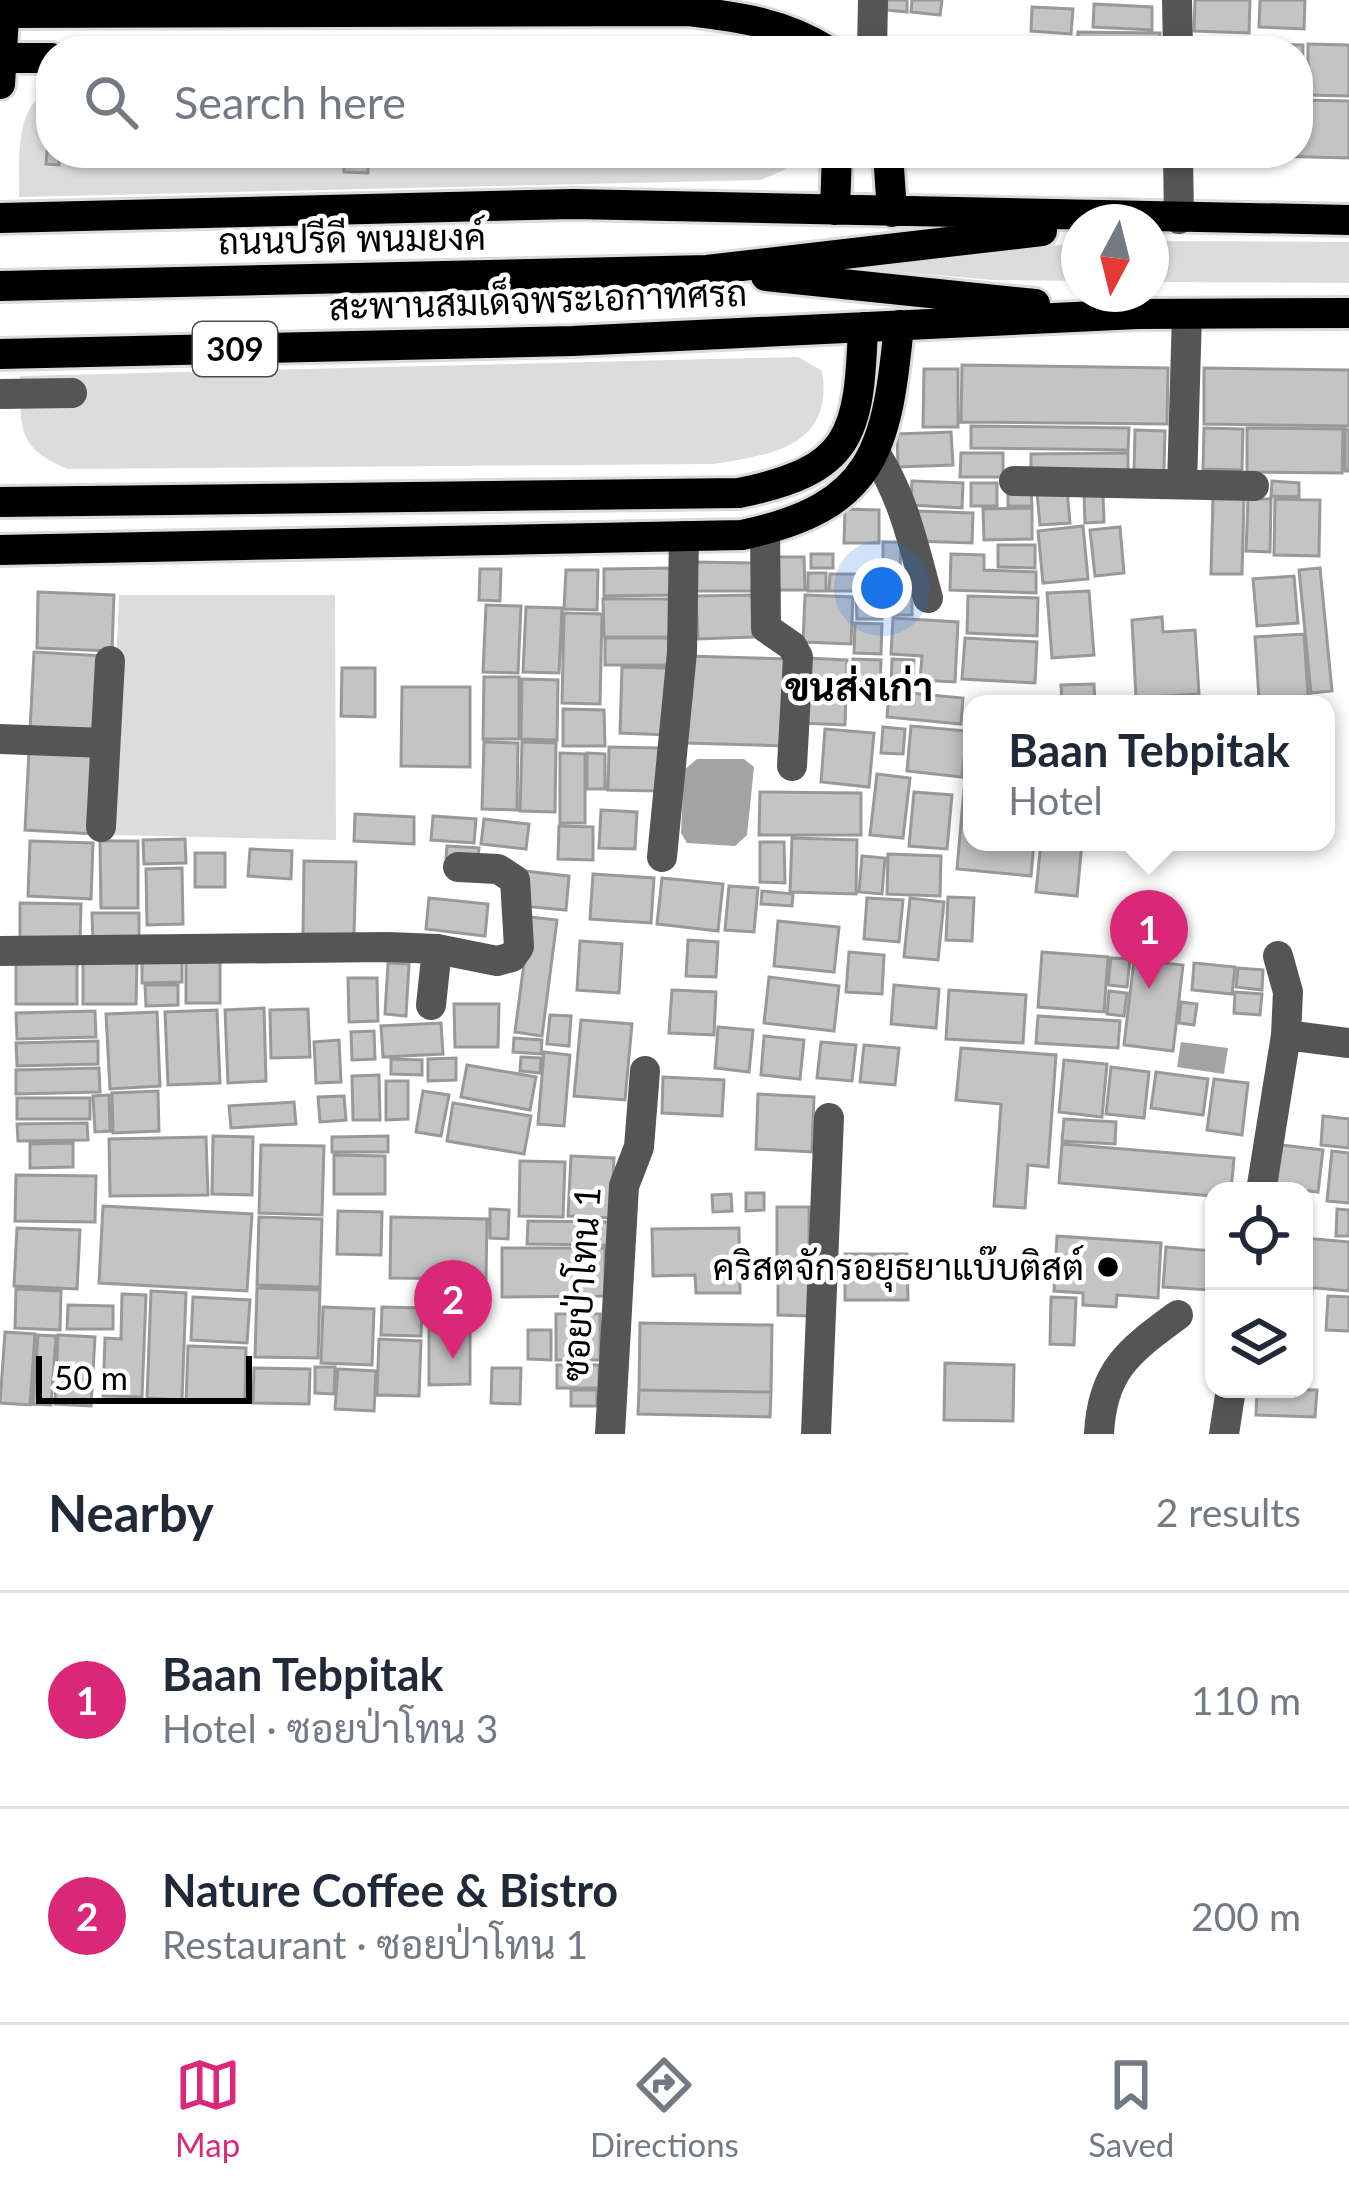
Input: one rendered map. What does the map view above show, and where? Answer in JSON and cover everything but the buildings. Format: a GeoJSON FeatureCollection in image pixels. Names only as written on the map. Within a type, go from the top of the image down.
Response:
{"type":"FeatureCollection","features":[{"type":"Feature","properties":{"kind":"main road"},"geometry":{"type":"LineString","coordinates":[[36,62],[1,71],[5,7],[603,6],[752,18],[805,36]]}},
{"type":"Feature","properties":{"kind":"main road"},"geometry":{"type":"LineString","coordinates":[[835,210],[836,168]]}},
{"type":"Feature","properties":{"kind":"main road"},"geometry":{"type":"LineString","coordinates":[[889,168],[892,212]]}},
{"type":"Feature","properties":{"kind":"main road"},"geometry":{"type":"LineString","coordinates":[[0,218],[573,203],[1061,217]]}},
{"type":"Feature","properties":{"kind":"main road"},"geometry":{"type":"LineString","coordinates":[[1169,220],[1349,220]]}},
{"type":"Feature","properties":{"kind":"main road","name":"ถนนปรีดี พนมยงค์"},"geometry":{"type":"LineString","coordinates":[[0,286],[706,270],[1061,229]]}},
{"type":"Feature","properties":{"kind":"main road","name":"ถนนปรีดี พนมยงค์"},"geometry":{"type":"LineString","coordinates":[[706,270],[1138,314]]}},
{"type":"Feature","properties":{"kind":"main road","name":"ถนนปรีดี พนมยงค์"},"geometry":{"type":"LineString","coordinates":[[863,327],[1138,314],[1349,313]]}},
{"type":"Feature","properties":{"kind":"main road"},"geometry":{"type":"LineString","coordinates":[[0,550],[742,535],[765,530],[818,512],[860,476],[875,453],[892,396],[899,326]]}},
{"type":"Feature","properties":{"kind":"main road"},"geometry":{"type":"LineString","coordinates":[[0,502],[739,493],[780,485],[813,470],[849,432],[857,412],[863,327]]}},
{"type":"Feature","properties":{"kind":"main road","name":"สะพานสมเด็จพระเอกาทศรถ"},"geometry":{"type":"LineString","coordinates":[[0,354],[470,343],[863,327]]}},
{"type":"Feature","properties":{"kind":"street"},"geometry":{"type":"LineString","coordinates":[[872,36],[873,0]]}},
{"type":"Feature","properties":{"kind":"street"},"geometry":{"type":"LineString","coordinates":[[1178,0],[1178,36]]}},
{"type":"Feature","properties":{"kind":"street"},"geometry":{"type":"LineString","coordinates":[[1157,204],[1172,168]]}},
{"type":"Feature","properties":{"kind":"street"},"geometry":{"type":"LineString","coordinates":[[1182,484],[1187,314]]}},
{"type":"Feature","properties":{"kind":"street"},"geometry":{"type":"LineString","coordinates":[[0,394],[72,393]]}},
{"type":"Feature","properties":{"kind":"street"},"geometry":{"type":"LineString","coordinates":[[875,453],[905,510],[928,598]]}},
{"type":"Feature","properties":{"kind":"street"},"geometry":{"type":"LineString","coordinates":[[1014,481],[1255,486]]}},
{"type":"Feature","properties":{"kind":"street"},"geometry":{"type":"LineString","coordinates":[[765,530],[766,628],[792,646],[798,657],[792,766]]}},
{"type":"Feature","properties":{"kind":"street"},"geometry":{"type":"LineString","coordinates":[[662,857],[682,652],[684,536]]}},
{"type":"Feature","properties":{"kind":"street"},"geometry":{"type":"LineString","coordinates":[[101,827],[110,661]]}},
{"type":"Feature","properties":{"kind":"street"},"geometry":{"type":"LineString","coordinates":[[0,739],[105,743]]}},
{"type":"Feature","properties":{"kind":"street"},"geometry":{"type":"LineString","coordinates":[[0,951],[387,947],[437,949],[497,961],[512,957],[519,947],[515,880],[498,869],[458,867]]}},
{"type":"Feature","properties":{"kind":"street"},"geometry":{"type":"LineString","coordinates":[[431,1005],[437,949]]}},
{"type":"Feature","properties":{"kind":"street"},"geometry":{"type":"LineString","coordinates":[[1263,1182],[1286,1035],[1288,992],[1278,956]]}},
{"type":"Feature","properties":{"kind":"street"},"geometry":{"type":"LineString","coordinates":[[1286,1035],[1349,1043]]}},
{"type":"Feature","properties":{"kind":"street","name":"ซอยป่าโทน 1"},"geometry":{"type":"LineString","coordinates":[[610,1434],[624,1186],[639,1147],[645,1070]]}},
{"type":"Feature","properties":{"kind":"street"},"geometry":{"type":"LineString","coordinates":[[816,1434],[829,1118]]}},
{"type":"Feature","properties":{"kind":"street"},"geometry":{"type":"LineString","coordinates":[[1099,1434],[1100,1398],[1116,1368],[1132,1349],[1178,1315]]}},
{"type":"Feature","properties":{"kind":"street"},"geometry":{"type":"LineString","coordinates":[[1223,1434],[1229,1398]]}},
{"type":"Feature","properties":{"kind":"shaded area"},"geometry":{"type":"Polygon","coordinates":[[[36,101],[36,168],[785,168],[761,180],[19,197],[21,136],[36,101]]]}},
{"type":"Feature","properties":{"kind":"shaded area"},"geometry":{"type":"Polygon","coordinates":[[[1169,241],[1349,242],[1349,283],[1169,282],[1169,241]]]}},
{"type":"Feature","properties":{"kind":"shaded area"},"geometry":{"type":"Polygon","coordinates":[[[1061,245],[1061,281],[993,280],[868,269],[868,265],[1061,245]]]}},
{"type":"Feature","properties":{"kind":"shaded area"},"geometry":{"type":"Polygon","coordinates":[[[798,357],[822,371],[823,396],[808,431],[777,450],[713,464],[68,469],[30,444],[21,410],[20,376],[798,357]]]}},
{"type":"Feature","properties":{"kind":"shaded area"},"geometry":{"type":"Polygon","coordinates":[[[119,595],[335,595],[336,840],[109,835],[119,595]]]}},
{"type":"Feature","properties":{"kind":"shaded area"},"geometry":{"type":"Polygon","coordinates":[[[697,759],[744,759],[754,767],[747,835],[735,846],[687,843],[681,833],[684,770],[697,759]]]}},
{"type":"Feature","properties":{"kind":"shaded area"},"geometry":{"type":"Polygon","coordinates":[[[1181,1042],[1228,1048],[1224,1074],[1177,1067],[1181,1042]]]}},
{"type":"Feature","properties":{"kind":"place","name":"Baan Tebpitak"},"geometry":{"type":"Point","coordinates":[1149,989]}},
{"type":"Feature","properties":{"kind":"place","name":"คริสตจักรอยุธยาแบ๊บติสต์"},"geometry":{"type":"Point","coordinates":[1108,1267]}},
{"type":"Feature","properties":{"kind":"place","name":"Nature Coffee & Bistro"},"geometry":{"type":"Point","coordinates":[453,1359]}},
{"type":"Feature","properties":{"kind":"district","name":"ขนส่งเก่า"},"geometry":{"type":"Point","coordinates":[859,687]}}]}
